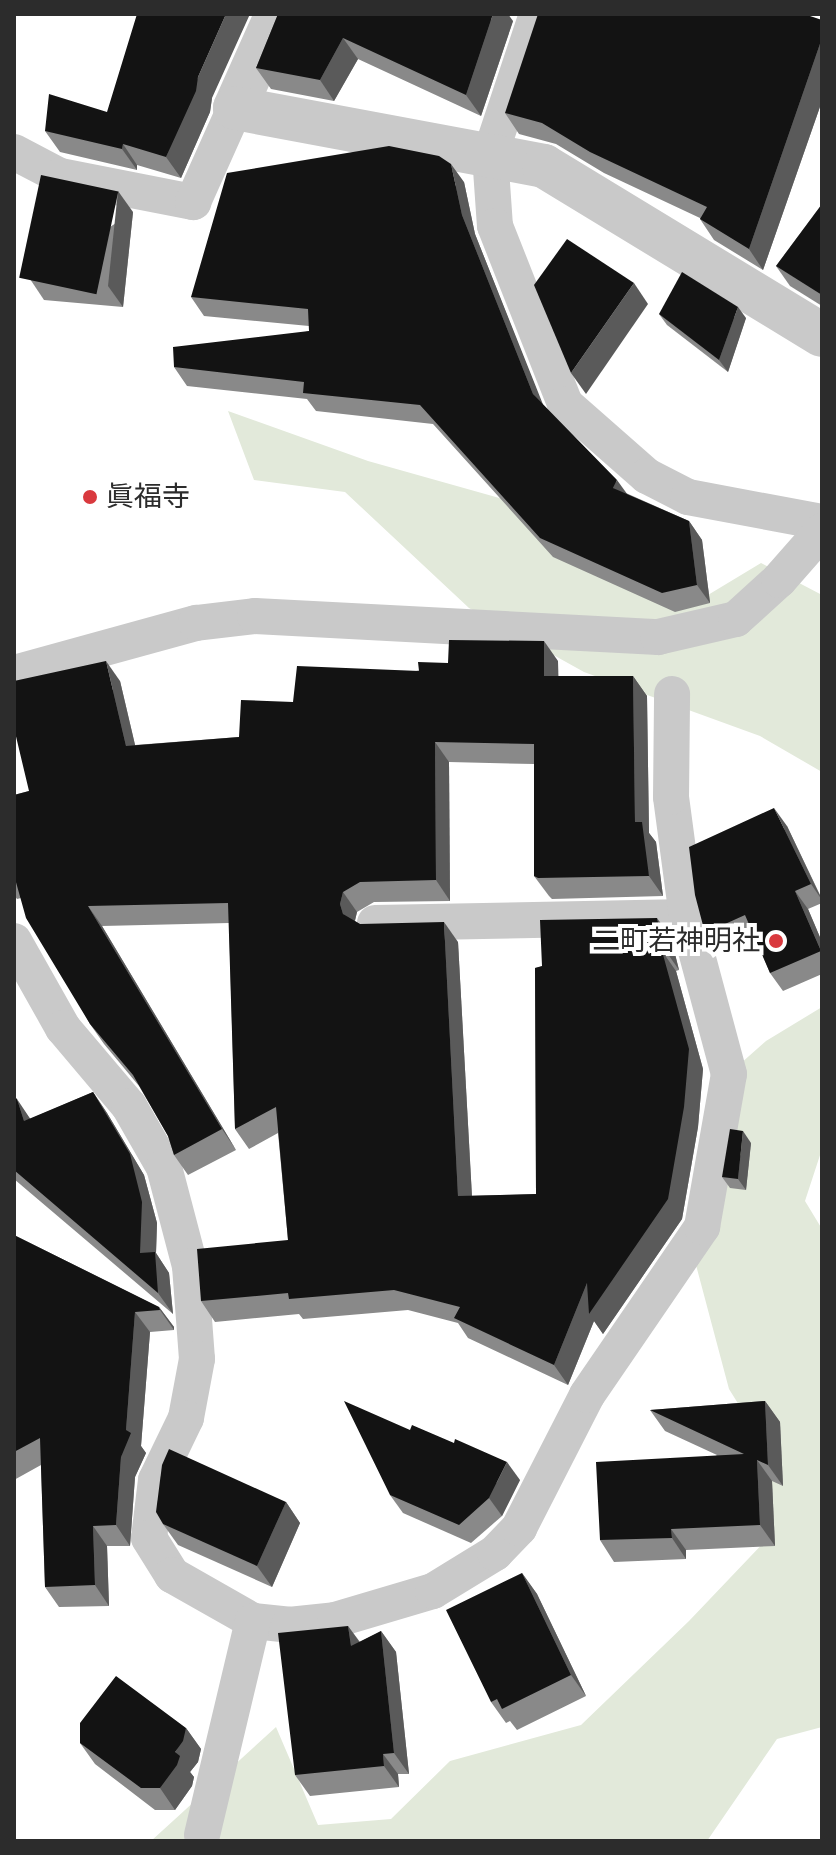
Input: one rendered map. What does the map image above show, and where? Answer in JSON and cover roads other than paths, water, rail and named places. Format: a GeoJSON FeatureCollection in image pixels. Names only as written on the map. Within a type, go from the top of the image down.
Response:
{"type":"FeatureCollection","features":[{"type":"Feature","properties":{"kind":"street"},"geometry":{"type":"LineString","coordinates":[[277,14],[235,108],[544,166],[822,335]]}},
{"type":"Feature","properties":{"kind":"lane"},"geometry":{"type":"LineString","coordinates":[[537,14],[490,155],[495,226],[565,404],[647,476],[688,497],[822,522]]}},
{"type":"Feature","properties":{"kind":"lane"},"geometry":{"type":"LineString","coordinates":[[14,152],[60,176],[193,202],[235,108]]}},
{"type":"Feature","properties":{"kind":"lane"},"geometry":{"type":"LineString","coordinates":[[14,673],[196,623],[255,616],[658,637],[736,619],[779,580],[822,531]]}},
{"type":"Feature","properties":{"kind":"lane"},"geometry":{"type":"LineString","coordinates":[[14,941],[63,1028],[129,1106],[164,1167],[190,1266],[197,1359],[186,1418],[156,1480],[149,1538],[172,1575],[253,1621],[289,1625],[335,1620],[433,1591],[495,1553],[519,1528],[587,1395],[702,1227],[729,1074],[687,917],[671,797],[672,694]]}},
{"type":"Feature","properties":{"kind":"lane"},"geometry":{"type":"LineString","coordinates":[[375,923],[687,917]]}},
{"type":"Feature","properties":{"kind":"lane"},"geometry":{"type":"LineString","coordinates":[[202,1835],[253,1621]]}},
{"type":"Feature","properties":{"kind":"place","name":"眞福寺"},"geometry":{"type":"Point","coordinates":[90,497]}},
{"type":"Feature","properties":{"kind":"place","name":"二町若神明社"},"geometry":{"type":"Point","coordinates":[776,941]}}]}
